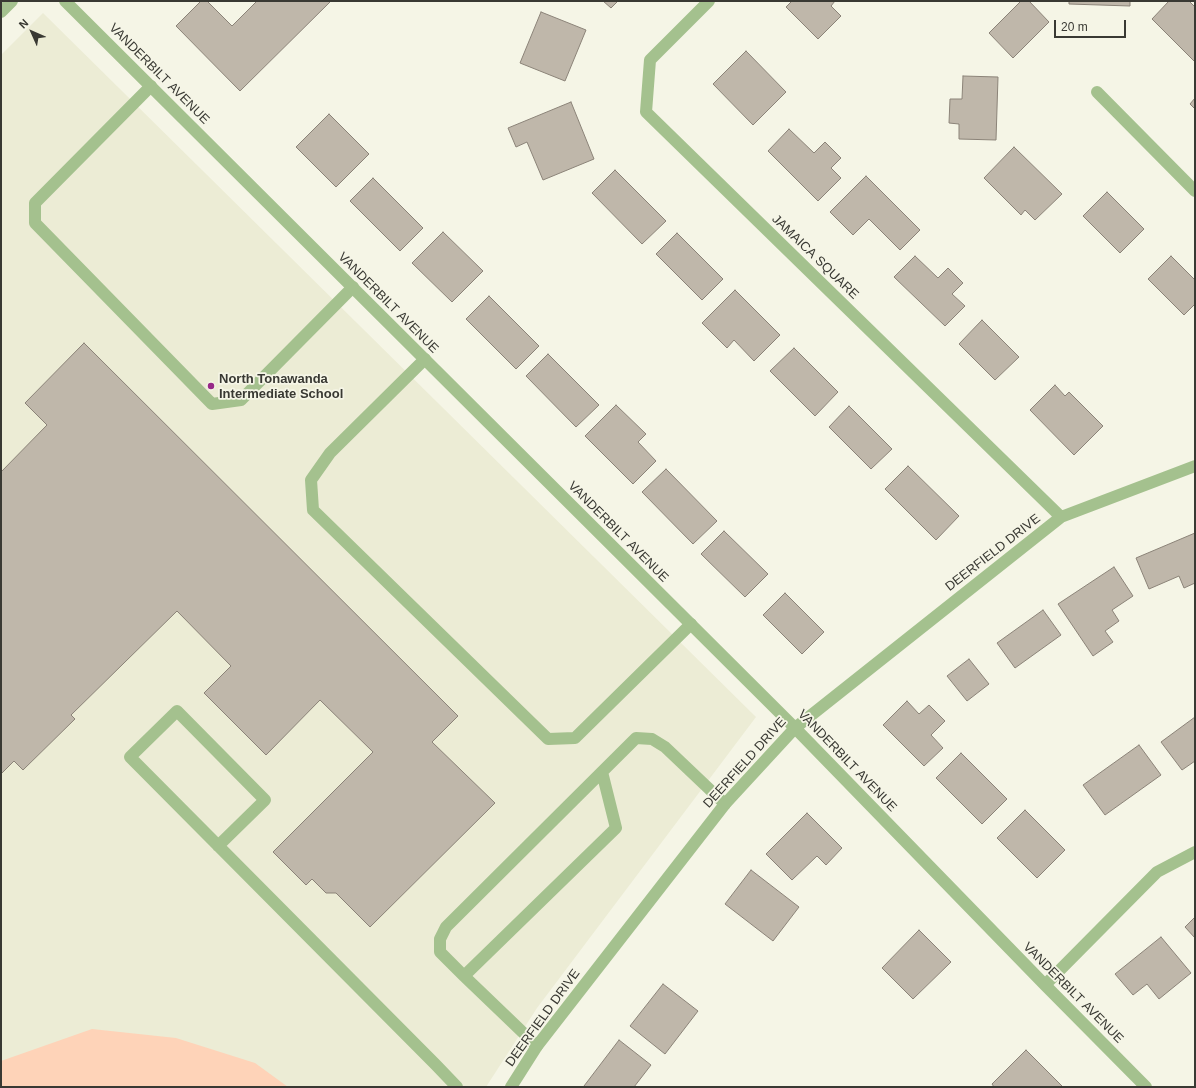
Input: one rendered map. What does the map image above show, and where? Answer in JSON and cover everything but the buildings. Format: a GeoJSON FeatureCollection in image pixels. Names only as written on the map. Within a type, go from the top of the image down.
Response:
{"type":"FeatureCollection","features":[{"type":"Feature","properties":{"kind":"street"},"geometry":{"type":"LineString","coordinates":[[1,12],[12,1]]}},
{"type":"Feature","properties":{"kind":"street","name":"VANDERBILT AVENUE"},"geometry":{"type":"LineString","coordinates":[[65,1],[795,728],[1146,1087]]}},
{"type":"Feature","properties":{"kind":"street","name":"JAMAICA SQUARE"},"geometry":{"type":"LineString","coordinates":[[709,1],[650,60],[646,112],[1061,518]]}},
{"type":"Feature","properties":{"kind":"street"},"geometry":{"type":"LineString","coordinates":[[151,86],[35,203],[35,223],[212,404],[241,400],[353,288]]}},
{"type":"Feature","properties":{"kind":"street"},"geometry":{"type":"LineString","coordinates":[[1097,92],[1195,191]]}},
{"type":"Feature","properties":{"kind":"street"},"geometry":{"type":"LineString","coordinates":[[425,359],[330,453],[312,480],[313,510],[548,739],[575,738],[691,624]]}},
{"type":"Feature","properties":{"kind":"street","name":"DEERFIELD DRIVE"},"geometry":{"type":"LineString","coordinates":[[511,1087],[537,1046],[725,804],[795,728],[1061,518],[1195,466]]}},
{"type":"Feature","properties":{"kind":"street"},"geometry":{"type":"LineString","coordinates":[[218,846],[265,800],[178,711],[130,757],[218,846],[457,1087]]}},
{"type":"Feature","properties":{"kind":"street"},"geometry":{"type":"LineString","coordinates":[[537,1046],[440,952],[440,939],[446,927],[636,738],[652,739],[666,747],[725,804]]}},
{"type":"Feature","properties":{"kind":"street"},"geometry":{"type":"LineString","coordinates":[[464,976],[616,828],[602,772]]}},
{"type":"Feature","properties":{"kind":"street"},"geometry":{"type":"LineString","coordinates":[[1045,985],[1157,872],[1195,852]]}},
{"type":"Feature","properties":{"kind":"shaded area","name":"North Tonawanda Intermediate School"},"geometry":{"type":"Polygon","coordinates":[[[43,13],[756,717],[537,1008],[486,1087],[1,1087],[1,55],[43,13]]]}},
{"type":"Feature","properties":{"kind":"shaded area"},"geometry":{"type":"Polygon","coordinates":[[[92,1029],[176,1038],[255,1063],[288,1087],[1,1087],[1,1061],[92,1029]]]}},
{"type":"Feature","properties":{"kind":"place","name":"North Tonawanda Intermediate School"},"geometry":{"type":"Point","coordinates":[211,386]}}]}
